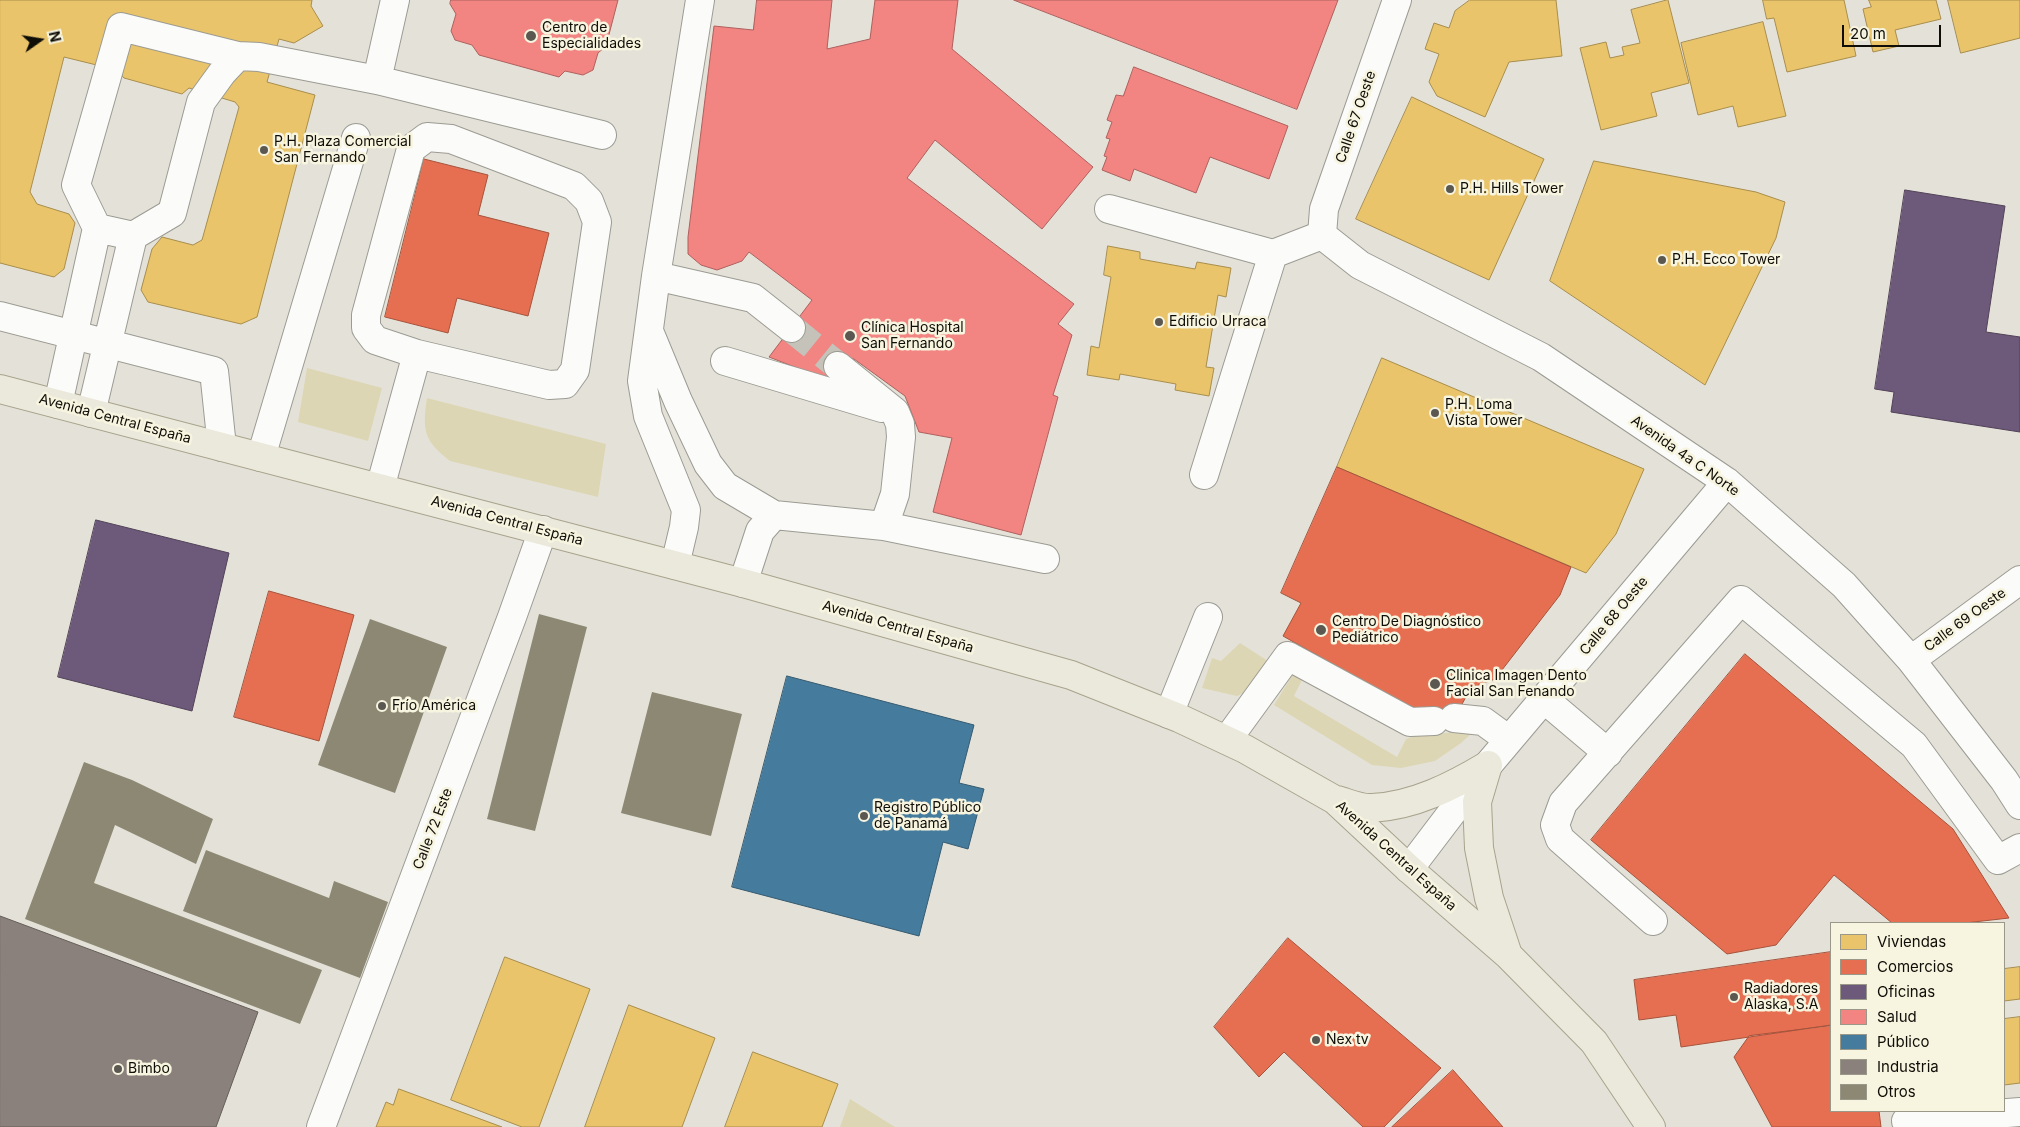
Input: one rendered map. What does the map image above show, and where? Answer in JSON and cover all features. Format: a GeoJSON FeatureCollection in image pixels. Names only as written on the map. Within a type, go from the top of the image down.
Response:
{"type":"FeatureCollection","features":[{"type":"Feature","properties":{"kind":"main road","name":"Avenida Central España"},"geometry":{"type":"LineString","coordinates":[[0,389],[743,583],[1071,675],[1170,714],[1227,740],[1336,800],[1409,869],[1508,955],[1594,1042],[1651,1127]]}},
{"type":"Feature","properties":{"kind":"main road"},"geometry":{"type":"LineString","coordinates":[[1336,800],[1370,809],[1412,801],[1452,786],[1488,765]]}},
{"type":"Feature","properties":{"kind":"main road"},"geometry":{"type":"LineString","coordinates":[[1488,765],[1476,802],[1479,848],[1489,898],[1508,955]]}},
{"type":"Feature","properties":{"kind":"street"},"geometry":{"type":"LineString","coordinates":[[377,80],[396,0]]}},
{"type":"Feature","properties":{"kind":"street"},"geometry":{"type":"LineString","coordinates":[[675,565],[686,510],[648,416],[642,382],[656,276],[700,0]]}},
{"type":"Feature","properties":{"kind":"street","name":"Calle 67 Oeste"},"geometry":{"type":"LineString","coordinates":[[1322,235],[1324,209],[1397,0]]}},
{"type":"Feature","properties":{"kind":"street"},"geometry":{"type":"LineString","coordinates":[[58,404],[98,228],[76,185],[121,27],[238,56],[259,57],[377,80],[602,135]]}},
{"type":"Feature","properties":{"kind":"street"},"geometry":{"type":"LineString","coordinates":[[98,228],[132,236],[172,213],[201,102],[222,73],[238,56]]}},
{"type":"Feature","properties":{"kind":"street"},"geometry":{"type":"LineString","coordinates":[[427,137],[451,139],[574,186],[589,201],[597,222],[575,370],[565,384],[549,385],[417,354],[375,340],[366,328],[366,315],[411,148],[427,137]]}},
{"type":"Feature","properties":{"kind":"street"},"geometry":{"type":"LineString","coordinates":[[260,457],[356,138]]}},
{"type":"Feature","properties":{"kind":"street"},"geometry":{"type":"LineString","coordinates":[[1109,209],[1273,254],[1322,235]]}},
{"type":"Feature","properties":{"kind":"street","name":"Avenida 4a C Norte"},"geometry":{"type":"LineString","coordinates":[[1322,235],[1360,265],[1541,357],[1727,482],[1844,585],[1910,660],[2004,780],[2020,804]]}},
{"type":"Feature","properties":{"kind":"street"},"geometry":{"type":"LineString","coordinates":[[91,413],[132,236]]}},
{"type":"Feature","properties":{"kind":"street"},"geometry":{"type":"LineString","coordinates":[[1204,475],[1273,254]]}},
{"type":"Feature","properties":{"kind":"street"},"geometry":{"type":"LineString","coordinates":[[656,276],[753,298],[791,328]]}},
{"type":"Feature","properties":{"kind":"street"},"geometry":{"type":"LineString","coordinates":[[0,316],[214,371],[222,447]]}},
{"type":"Feature","properties":{"kind":"street"},"geometry":{"type":"LineString","coordinates":[[649,330],[678,401],[708,464],[725,486],[774,515],[796,519],[884,526],[1046,559]]}},
{"type":"Feature","properties":{"kind":"street"},"geometry":{"type":"LineString","coordinates":[[380,488],[417,354]]}},
{"type":"Feature","properties":{"kind":"street"},"geometry":{"type":"LineString","coordinates":[[725,361],[895,412]]}},
{"type":"Feature","properties":{"kind":"street"},"geometry":{"type":"LineString","coordinates":[[838,366],[895,412],[900,424],[902,437],[895,494],[884,526]]}},
{"type":"Feature","properties":{"kind":"street","name":"Calle 68 Oeste"},"geometry":{"type":"LineString","coordinates":[[1409,869],[1488,765],[1727,482]]}},
{"type":"Feature","properties":{"kind":"street"},"geometry":{"type":"LineString","coordinates":[[743,583],[760,532],[774,515]]}},
{"type":"Feature","properties":{"kind":"street","name":"Calle 72 Este"},"geometry":{"type":"LineString","coordinates":[[321,1127],[543,530]]}},
{"type":"Feature","properties":{"kind":"street","name":"Calle 69 Oeste"},"geometry":{"type":"LineString","coordinates":[[1910,660],[2020,580]]}},
{"type":"Feature","properties":{"kind":"street"},"geometry":{"type":"LineString","coordinates":[[1653,920],[1560,839],[1555,825],[1563,803],[1741,600],[1914,745],[1998,860],[2020,848]]}},
{"type":"Feature","properties":{"kind":"street"},"geometry":{"type":"LineString","coordinates":[[1170,714],[1208,617]]}},
{"type":"Feature","properties":{"kind":"street"},"geometry":{"type":"LineString","coordinates":[[1227,740],[1288,656],[1410,722],[1444,720],[1483,721],[1510,740]]}},
{"type":"Feature","properties":{"kind":"street"},"geometry":{"type":"LineString","coordinates":[[1544,699],[1608,753]]}},
{"type":"Feature","properties":{"kind":"street"},"geometry":{"type":"LineString","coordinates":[[1906,1121],[2020,1112]]}},
{"type":"Feature","properties":{"kind":"shaded area"},"geometry":{"type":"Polygon","coordinates":[[[307,368],[382,388],[368,441],[298,422],[307,368]]]}},
{"type":"Feature","properties":{"kind":"shaded area"},"geometry":{"type":"Polygon","coordinates":[[[427,398],[606,444],[598,497],[450,461],[435,447],[427,434],[425,419],[427,398]]]}},
{"type":"Feature","properties":{"kind":"shaded area"},"geometry":{"type":"Polygon","coordinates":[[[1240,643],[1271,663],[1252,689],[1237,696],[1202,688],[1212,658],[1221,661],[1240,643]]]}},
{"type":"Feature","properties":{"kind":"shaded area"},"geometry":{"type":"Polygon","coordinates":[[[1295,671],[1304,676],[1294,696],[1397,757],[1406,739],[1423,733],[1472,733],[1435,761],[1401,768],[1372,765],[1274,705],[1295,671]]]}},
{"type":"Feature","properties":{"kind":"shaded area"},"geometry":{"type":"Polygon","coordinates":[[[850,1099],[895,1127],[840,1127],[850,1099]]]}},
{"type":"Feature","properties":{"kind":"building: Viviendas","name":"P.H. Plaza Comercial San Fernando"},"geometry":{"type":"Polygon","coordinates":[[[0,0],[312,0],[311,6],[323,26],[294,43],[279,39],[267,82],[315,95],[257,317],[241,324],[148,302],[141,290],[152,249],[162,237],[193,245],[202,240],[239,107],[235,102],[189,88],[182,94],[124,78],[117,70],[64,57],[30,192],[37,204],[69,214],[75,223],[64,269],[54,277],[0,263],[0,0]]]}},
{"type":"Feature","properties":{"kind":"building: Viviendas"},"geometry":{"type":"Polygon","coordinates":[[[1470,0],[1556,0],[1562,56],[1509,62],[1485,117],[1437,96],[1429,82],[1439,54],[1425,49],[1434,23],[1449,28],[1455,11],[1470,0]]]}},
{"type":"Feature","properties":{"kind":"building: Viviendas"},"geometry":{"type":"Polygon","coordinates":[[[1668,0],[1689,83],[1651,93],[1657,116],[1601,130],[1580,48],[1606,42],[1610,58],[1624,55],[1622,47],[1640,43],[1631,10],[1668,0]]]}},
{"type":"Feature","properties":{"kind":"building: Viviendas"},"geometry":{"type":"Polygon","coordinates":[[[1763,0],[1844,0],[1856,56],[1787,72],[1774,18],[1767,19],[1763,0]]]}},
{"type":"Feature","properties":{"kind":"building: Viviendas"},"geometry":{"type":"Polygon","coordinates":[[[1869,0],[1936,0],[1941,19],[1895,30],[1899,46],[1873,52],[1863,9],[1871,7],[1869,0]]]}},
{"type":"Feature","properties":{"kind":"building: Viviendas"},"geometry":{"type":"Polygon","coordinates":[[[1948,0],[2020,0],[2020,38],[1961,53],[1948,0]]]}},
{"type":"Feature","properties":{"kind":"building: Viviendas"},"geometry":{"type":"Polygon","coordinates":[[[1763,22],[1786,116],[1738,127],[1733,106],[1698,115],[1681,43],[1763,22]]]}},
{"type":"Feature","properties":{"kind":"building: Viviendas","name":"P.H. Hills Tower"},"geometry":{"type":"Polygon","coordinates":[[[1412,97],[1544,159],[1489,280],[1356,219],[1412,97]]]}},
{"type":"Feature","properties":{"kind":"building: Viviendas","name":"P.H. Ecco Tower"},"geometry":{"type":"Polygon","coordinates":[[[1594,161],[1756,192],[1785,202],[1776,238],[1705,385],[1550,281],[1594,161]]]}},
{"type":"Feature","properties":{"kind":"building: Viviendas","name":"Edificio Urraca"},"geometry":{"type":"Polygon","coordinates":[[[1108,246],[1140,252],[1140,259],[1195,269],[1197,262],[1231,268],[1226,297],[1218,295],[1206,367],[1214,368],[1209,396],[1175,390],[1176,384],[1120,374],[1119,380],[1087,375],[1091,346],[1099,348],[1111,277],[1104,275],[1108,246]]]}},
{"type":"Feature","properties":{"kind":"building: Viviendas","name":"P.H. Loma Vista Tower"},"geometry":{"type":"Polygon","coordinates":[[[1382,358],[1644,469],[1616,534],[1586,573],[1337,467],[1382,358]]]}},
{"type":"Feature","properties":{"kind":"building: Viviendas"},"geometry":{"type":"Polygon","coordinates":[[[505,957],[590,989],[539,1127],[522,1127],[451,1100],[505,957]]]}},
{"type":"Feature","properties":{"kind":"building: Viviendas"},"geometry":{"type":"Polygon","coordinates":[[[2020,967],[2020,999],[2005,1001],[2005,969],[2020,967]]]}},
{"type":"Feature","properties":{"kind":"building: Viviendas"},"geometry":{"type":"Polygon","coordinates":[[[629,1005],[715,1038],[682,1127],[585,1127],[629,1005]]]}},
{"type":"Feature","properties":{"kind":"building: Viviendas"},"geometry":{"type":"Polygon","coordinates":[[[2020,1017],[2020,1083],[2005,1085],[2005,1019],[2020,1017]]]}},
{"type":"Feature","properties":{"kind":"building: Viviendas"},"geometry":{"type":"Polygon","coordinates":[[[753,1052],[838,1084],[822,1127],[725,1127],[753,1052]]]}},
{"type":"Feature","properties":{"kind":"building: Viviendas"},"geometry":{"type":"Polygon","coordinates":[[[399,1089],[502,1127],[376,1127],[386,1102],[393,1105],[399,1089]]]}},
{"type":"Feature","properties":{"kind":"building: Comercios"},"geometry":{"type":"Polygon","coordinates":[[[424,159],[488,175],[478,215],[549,233],[528,316],[457,298],[448,333],[385,317],[424,159]]]}},
{"type":"Feature","properties":{"kind":"building: Comercios"},"geometry":{"type":"Polygon","coordinates":[[[1337,467],[1571,567],[1560,595],[1495,679],[1471,688],[1448,729],[1283,636],[1301,603],[1281,593],[1337,467]]]}},
{"type":"Feature","properties":{"kind":"building: Comercios"},"geometry":{"type":"Polygon","coordinates":[[[269,591],[354,615],[319,741],[234,717],[269,591]]]}},
{"type":"Feature","properties":{"kind":"building: Comercios"},"geometry":{"type":"Polygon","coordinates":[[[1745,654],[1953,829],[2009,918],[1974,922],[1891,922],[1834,875],[1776,945],[1727,954],[1591,840],[1745,654]]]}},
{"type":"Feature","properties":{"kind":"building: Comercios","name":"Nex tv"},"geometry":{"type":"Polygon","coordinates":[[[1288,938],[1441,1068],[1384,1127],[1363,1127],[1284,1052],[1259,1077],[1214,1027],[1288,938]]]}},
{"type":"Feature","properties":{"kind":"building: Comercios","name":"Radiadores Alaska, S.A"},"geometry":{"type":"Polygon","coordinates":[[[1830,952],[1830,1025],[1681,1047],[1676,1015],[1639,1020],[1634,980],[1830,952]]]}},
{"type":"Feature","properties":{"kind":"building: Comercios"},"geometry":{"type":"Polygon","coordinates":[[[1830,1026],[1830,1112],[1879,1112],[1881,1127],[1772,1127],[1734,1057],[1749,1036],[1830,1026]]]}},
{"type":"Feature","properties":{"kind":"building: Comercios"},"geometry":{"type":"Polygon","coordinates":[[[1453,1070],[1503,1127],[1392,1127],[1453,1070]]]}},
{"type":"Feature","properties":{"kind":"building: Oficinas"},"geometry":{"type":"Polygon","coordinates":[[[1905,190],[2005,206],[1986,332],[2020,337],[2020,432],[1891,412],[1894,392],[1875,389],[1905,190]]]}},
{"type":"Feature","properties":{"kind":"building: Oficinas"},"geometry":{"type":"Polygon","coordinates":[[[96,520],[229,553],[192,711],[58,677],[96,520]]]}},
{"type":"Feature","properties":{"kind":"building: Salud","name":"Centro de Especialidades"},"geometry":{"type":"Polygon","coordinates":[[[451,0],[618,0],[606,46],[598,53],[593,70],[583,75],[565,71],[559,77],[479,55],[472,45],[455,40],[451,31],[456,14],[450,4],[451,0]]]}},
{"type":"Feature","properties":{"kind":"building: Salud"},"geometry":{"type":"Polygon","coordinates":[[[757,0],[832,0],[827,49],[870,39],[875,0],[958,0],[952,49],[1093,167],[1042,229],[935,140],[907,178],[1074,304],[1058,324],[1072,335],[1053,395],[1058,397],[1021,535],[933,512],[952,438],[919,432],[905,396],[854,359],[842,360],[828,380],[769,357],[812,300],[749,252],[742,261],[717,270],[701,265],[688,254],[688,237],[714,26],[753,30],[757,0]]]}},
{"type":"Feature","properties":{"kind":"building: Salud"},"geometry":{"type":"Polygon","coordinates":[[[1014,0],[1338,0],[1297,109],[1014,0]]]}},
{"type":"Feature","properties":{"kind":"building: Salud"},"geometry":{"type":"Polygon","coordinates":[[[1134,67],[1288,126],[1269,179],[1210,157],[1196,193],[1134,169],[1130,181],[1102,170],[1107,157],[1104,156],[1110,139],[1106,138],[1112,122],[1107,120],[1116,95],[1123,96],[1134,67]]]}},
{"type":"Feature","properties":{"kind":"building: Público","name":"Registro Público de Panamá"},"geometry":{"type":"Polygon","coordinates":[[[787,676],[974,725],[959,783],[984,789],[968,849],[943,842],[919,936],[732,887],[787,676]]]}},
{"type":"Feature","properties":{"kind":"building: Industria","name":"Bimbo"},"geometry":{"type":"Polygon","coordinates":[[[0,916],[258,1012],[216,1127],[0,1127],[0,916]]]}},
{"type":"Feature","properties":{"kind":"building: Otros"},"geometry":{"type":"Polygon","coordinates":[[[539,614],[587,627],[535,831],[487,819],[539,614]]]}},
{"type":"Feature","properties":{"kind":"building: Otros","name":"Frío América"},"geometry":{"type":"Polygon","coordinates":[[[370,619],[447,647],[395,793],[318,765],[370,619]]]}},
{"type":"Feature","properties":{"kind":"building: Otros"},"geometry":{"type":"Polygon","coordinates":[[[652,692],[742,714],[711,836],[621,813],[652,692]]]}},
{"type":"Feature","properties":{"kind":"building: Otros"},"geometry":{"type":"Polygon","coordinates":[[[84,762],[132,780],[213,819],[196,864],[115,825],[94,883],[322,970],[300,1024],[25,919],[84,762]]]}},
{"type":"Feature","properties":{"kind":"building: Otros"},"geometry":{"type":"Polygon","coordinates":[[[206,850],[329,898],[334,881],[388,902],[360,978],[183,911],[206,850]]]}},
{"type":"Feature","properties":{"kind":"tunnel"},"geometry":{"type":"LineString","coordinates":[[791,328],[838,366]]}},
{"type":"Feature","properties":{"kind":"place","name":"Centro de Especialidades"},"geometry":{"type":"Point","coordinates":[531,36]}},
{"type":"Feature","properties":{"kind":"place","name":"P.H. Plaza Comercial San Fernando"},"geometry":{"type":"Point","coordinates":[264,150]}},
{"type":"Feature","properties":{"kind":"place","name":"P.H. Hills Tower"},"geometry":{"type":"Point","coordinates":[1450,189]}},
{"type":"Feature","properties":{"kind":"place","name":"P.H. Ecco Tower"},"geometry":{"type":"Point","coordinates":[1662,260]}},
{"type":"Feature","properties":{"kind":"place","name":"Edificio Urraca"},"geometry":{"type":"Point","coordinates":[1159,322]}},
{"type":"Feature","properties":{"kind":"place","name":"Clínica Hospital San Fernando"},"geometry":{"type":"Point","coordinates":[850,336]}},
{"type":"Feature","properties":{"kind":"place","name":"P.H. Loma Vista Tower"},"geometry":{"type":"Point","coordinates":[1435,413]}},
{"type":"Feature","properties":{"kind":"place","name":"Centro De Diagnóstico Pediátrico"},"geometry":{"type":"Point","coordinates":[1321,630]}},
{"type":"Feature","properties":{"kind":"place","name":"Clinica Imagen Dento Facial San Fenando"},"geometry":{"type":"Point","coordinates":[1435,684]}},
{"type":"Feature","properties":{"kind":"place","name":"Frío América"},"geometry":{"type":"Point","coordinates":[382,706]}},
{"type":"Feature","properties":{"kind":"place","name":"Registro Público de Panamá"},"geometry":{"type":"Point","coordinates":[864,816]}},
{"type":"Feature","properties":{"kind":"place","name":"Radiadores Alaska, S.A"},"geometry":{"type":"Point","coordinates":[1734,997]}},
{"type":"Feature","properties":{"kind":"place","name":"Nex tv"},"geometry":{"type":"Point","coordinates":[1316,1040]}},
{"type":"Feature","properties":{"kind":"place","name":"Bimbo"},"geometry":{"type":"Point","coordinates":[118,1069]}}]}
